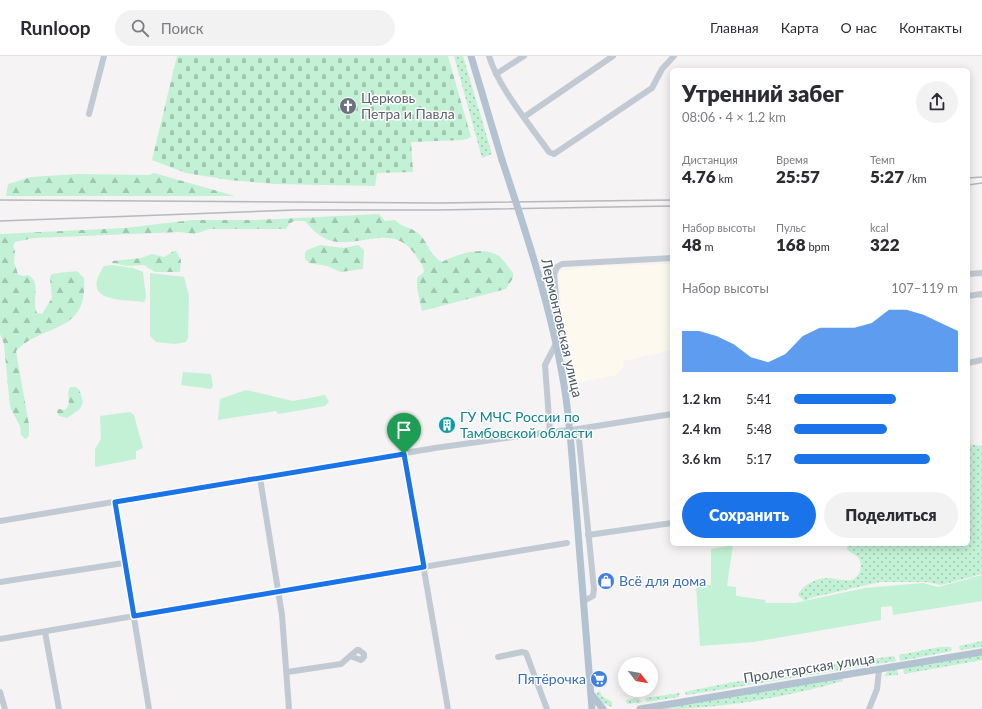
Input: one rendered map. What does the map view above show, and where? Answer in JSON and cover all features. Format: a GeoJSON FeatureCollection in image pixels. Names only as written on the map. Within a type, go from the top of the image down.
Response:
{"type":"FeatureCollection","features":[{"type":"Feature","properties":{"kind":"main road","name":"Лермонтовская улица"},"geometry":{"type":"LineString","coordinates":[[471,56],[531,252],[556,350],[569,422],[592,709]]}},
{"type":"Feature","properties":{"kind":"main road","name":"Пролетарская улица"},"geometry":{"type":"LineString","coordinates":[[640,709],[982,652]]}},
{"type":"Feature","properties":{"kind":"main road"},"geometry":{"type":"LineString","coordinates":[[591,692],[594,700],[603,709]]}},
{"type":"Feature","properties":{"kind":"street"},"geometry":{"type":"LineString","coordinates":[[90,114],[104,56]]}},
{"type":"Feature","properties":{"kind":"street"},"geometry":{"type":"LineString","coordinates":[[488,56],[496,74],[524,117],[549,152],[554,154],[652,88],[662,69],[674,56]]}},
{"type":"Feature","properties":{"kind":"street"},"geometry":{"type":"LineString","coordinates":[[496,74],[524,56]]}},
{"type":"Feature","properties":{"kind":"street"},"geometry":{"type":"LineString","coordinates":[[524,117],[613,56]]}},
{"type":"Feature","properties":{"kind":"street"},"geometry":{"type":"LineString","coordinates":[[550,432],[545,365],[554,348],[559,334],[554,278],[557,267],[562,264],[670,258]]}},
{"type":"Feature","properties":{"kind":"street"},"geometry":{"type":"LineString","coordinates":[[970,274],[982,273]]}},
{"type":"Feature","properties":{"kind":"street"},"geometry":{"type":"LineString","coordinates":[[970,296],[982,294]]}},
{"type":"Feature","properties":{"kind":"street"},"geometry":{"type":"LineString","coordinates":[[970,363],[982,360]]}},
{"type":"Feature","properties":{"kind":"street"},"geometry":{"type":"LineString","coordinates":[[0,521],[404,454],[670,414]]}},
{"type":"Feature","properties":{"kind":"street"},"geometry":{"type":"LineString","coordinates":[[578,429],[594,589],[593,596],[584,601]]}},
{"type":"Feature","properties":{"kind":"street"},"geometry":{"type":"LineString","coordinates":[[404,454],[448,709]]}},
{"type":"Feature","properties":{"kind":"street"},"geometry":{"type":"LineString","coordinates":[[260,478],[277,591],[287,672],[289,709]]}},
{"type":"Feature","properties":{"kind":"street"},"geometry":{"type":"LineString","coordinates":[[115,502],[149,709]]}},
{"type":"Feature","properties":{"kind":"street"},"geometry":{"type":"LineString","coordinates":[[588,535],[670,523]]}},
{"type":"Feature","properties":{"kind":"street"},"geometry":{"type":"LineString","coordinates":[[0,639],[277,591],[567,544]]}},
{"type":"Feature","properties":{"kind":"street"},"geometry":{"type":"LineString","coordinates":[[0,582],[124,563]]}},
{"type":"Feature","properties":{"kind":"street"},"geometry":{"type":"LineString","coordinates":[[45,632],[59,709]]}},
{"type":"Feature","properties":{"kind":"street"},"geometry":{"type":"LineString","coordinates":[[498,657],[522,652],[526,653],[547,709]]}},
{"type":"Feature","properties":{"kind":"street"},"geometry":{"type":"LineString","coordinates":[[287,672],[341,664],[350,656]]}},
{"type":"Feature","properties":{"kind":"street"},"geometry":{"type":"LineString","coordinates":[[869,709],[877,689],[879,670]]}},
{"type":"Feature","properties":{"kind":"street"},"geometry":{"type":"LineString","coordinates":[[0,692],[5,709]]}},
{"type":"Feature","properties":{"kind":"shaded area"},"geometry":{"type":"Polygon","coordinates":[[[670,264],[670,350],[623,361],[624,368],[616,375],[573,384],[561,308],[559,271],[597,266],[670,264]]]}},
{"type":"Feature","properties":{"kind":"green space"},"geometry":{"type":"Polygon","coordinates":[[[177,56],[448,56],[471,137],[463,140],[411,142],[413,172],[377,173],[375,186],[275,184],[229,180],[186,173],[152,160],[177,56]]]}},
{"type":"Feature","properties":{"kind":"green space"},"geometry":{"type":"Polygon","coordinates":[[[454,56],[463,56],[492,154],[482,158],[454,56]]]}},
{"type":"Feature","properties":{"kind":"green space"},"geometry":{"type":"Polygon","coordinates":[[[154,173],[235,196],[6,196],[8,184],[31,177],[78,174],[149,175],[154,173]]]}},
{"type":"Feature","properties":{"kind":"green space"},"geometry":{"type":"Polygon","coordinates":[[[379,214],[385,221],[395,220],[414,230],[423,238],[431,253],[442,262],[455,256],[470,252],[485,251],[499,256],[513,273],[513,278],[506,289],[422,311],[417,288],[417,278],[424,272],[424,269],[408,246],[390,238],[349,242],[328,240],[319,235],[305,221],[294,221],[289,224],[286,229],[210,229],[194,234],[180,232],[34,238],[15,242],[13,246],[15,251],[14,262],[18,274],[23,276],[28,275],[34,282],[35,308],[37,313],[42,314],[52,298],[50,279],[51,274],[77,271],[84,278],[83,296],[79,309],[72,318],[62,325],[27,342],[16,351],[29,425],[29,436],[25,439],[21,435],[20,426],[10,407],[4,344],[0,334],[0,234],[125,228],[192,220],[256,220],[379,214]]]}},
{"type":"Feature","properties":{"kind":"green space"},"geometry":{"type":"Polygon","coordinates":[[[320,245],[344,248],[358,245],[364,250],[363,269],[341,272],[327,266],[309,263],[305,259],[305,253],[307,250],[320,245]]]}},
{"type":"Feature","properties":{"kind":"green space"},"geometry":{"type":"Polygon","coordinates":[[[176,251],[181,260],[180,272],[155,272],[144,265],[128,266],[112,263],[113,261],[141,258],[152,254],[164,257],[176,251]]]}},
{"type":"Feature","properties":{"kind":"green space"},"geometry":{"type":"Polygon","coordinates":[[[112,265],[133,268],[143,272],[146,297],[144,302],[114,299],[100,292],[97,286],[98,278],[104,266],[112,265]]]}},
{"type":"Feature","properties":{"kind":"green space"},"geometry":{"type":"Polygon","coordinates":[[[150,273],[184,277],[189,296],[188,338],[186,342],[175,344],[156,342],[150,336],[150,273]]]}},
{"type":"Feature","properties":{"kind":"green space"},"geometry":{"type":"Polygon","coordinates":[[[183,372],[211,374],[213,386],[211,389],[181,385],[183,372]]]}},
{"type":"Feature","properties":{"kind":"green space"},"geometry":{"type":"Polygon","coordinates":[[[70,387],[79,389],[83,402],[80,409],[67,418],[59,416],[57,412],[58,409],[65,410],[67,407],[69,402],[68,393],[70,387]]]}},
{"type":"Feature","properties":{"kind":"green space"},"geometry":{"type":"Polygon","coordinates":[[[246,390],[293,401],[325,395],[329,402],[325,406],[278,414],[276,411],[218,420],[220,399],[246,390]]]}},
{"type":"Feature","properties":{"kind":"green space"},"geometry":{"type":"Polygon","coordinates":[[[130,412],[134,415],[143,448],[136,451],[136,459],[95,467],[95,449],[101,439],[100,416],[130,412]]]}},
{"type":"Feature","properties":{"kind":"green space"},"geometry":{"type":"Polygon","coordinates":[[[970,444],[982,446],[982,574],[941,585],[927,582],[880,582],[810,598],[805,601],[798,595],[804,586],[819,579],[854,579],[860,571],[861,565],[857,556],[847,550],[848,546],[970,546],[970,444]]]}},
{"type":"Feature","properties":{"kind":"green space"},"geometry":{"type":"Polygon","coordinates":[[[733,546],[727,586],[736,587],[736,596],[765,600],[766,603],[795,603],[865,588],[923,583],[938,587],[982,575],[982,601],[893,615],[892,606],[881,607],[881,620],[754,642],[700,646],[696,585],[711,585],[711,549],[733,546]]]}},
{"type":"Feature","properties":{"kind":"green space"},"geometry":{"type":"Polygon","coordinates":[[[982,641],[982,647],[960,650],[959,646],[982,641]]]}},
{"type":"Feature","properties":{"kind":"green space"},"geometry":{"type":"Polygon","coordinates":[[[940,647],[951,647],[952,651],[900,661],[899,655],[940,647]]]}},
{"type":"Feature","properties":{"kind":"green space"},"geometry":{"type":"Polygon","coordinates":[[[982,655],[982,660],[904,674],[903,668],[982,655]]]}},
{"type":"Feature","properties":{"kind":"green space"},"geometry":{"type":"Polygon","coordinates":[[[894,656],[896,661],[687,695],[684,692],[734,682],[807,674],[827,665],[894,656]]]}},
{"type":"Feature","properties":{"kind":"green space"},"geometry":{"type":"Polygon","coordinates":[[[897,669],[898,675],[884,676],[888,671],[897,669]]]}},
{"type":"Feature","properties":{"kind":"green space"},"geometry":{"type":"Polygon","coordinates":[[[842,678],[843,681],[797,693],[728,705],[658,709],[842,678]]]}},
{"type":"Feature","properties":{"kind":"green space"},"geometry":{"type":"Polygon","coordinates":[[[600,691],[602,696],[612,702],[612,707],[602,703],[596,693],[600,691]]]}},
{"type":"Feature","properties":{"kind":"green space"},"geometry":{"type":"Polygon","coordinates":[[[680,693],[679,697],[647,702],[645,698],[680,693]]]}},
{"type":"Feature","properties":{"kind":"green space"},"geometry":{"type":"Polygon","coordinates":[[[638,698],[642,702],[627,704],[626,700],[638,698]]]}},
{"type":"Feature","properties":{"kind":"railway"},"geometry":{"type":"LineString","coordinates":[[970,178],[982,177]]}},
{"type":"Feature","properties":{"kind":"railway"},"geometry":{"type":"LineString","coordinates":[[970,185],[982,183]]}},
{"type":"Feature","properties":{"kind":"railway"},"geometry":{"type":"LineString","coordinates":[[0,200],[440,203],[670,200]]}},
{"type":"Feature","properties":{"kind":"railway"},"geometry":{"type":"LineString","coordinates":[[0,221],[295,210],[437,210],[670,206]]}},
{"type":"Feature","properties":{"kind":"place","name":"Церковь Петра и Павла"},"geometry":{"type":"Point","coordinates":[348,106]}},
{"type":"Feature","properties":{"kind":"place","name":"ГУ МЧС России по Тамбовской области"},"geometry":{"type":"Point","coordinates":[447,425]}},
{"type":"Feature","properties":{"kind":"place","name":"Всё для дома"},"geometry":{"type":"Point","coordinates":[606,581]}},
{"type":"Feature","properties":{"kind":"place","name":"Пятёрочка"},"geometry":{"type":"Point","coordinates":[599,679]}},
{"type":"Feature","properties":{"kind":"route"},"geometry":{"type":"LineString","coordinates":[[404,454],[424,567],[134,616],[117,523],[115,502],[404,454]]}}]}
